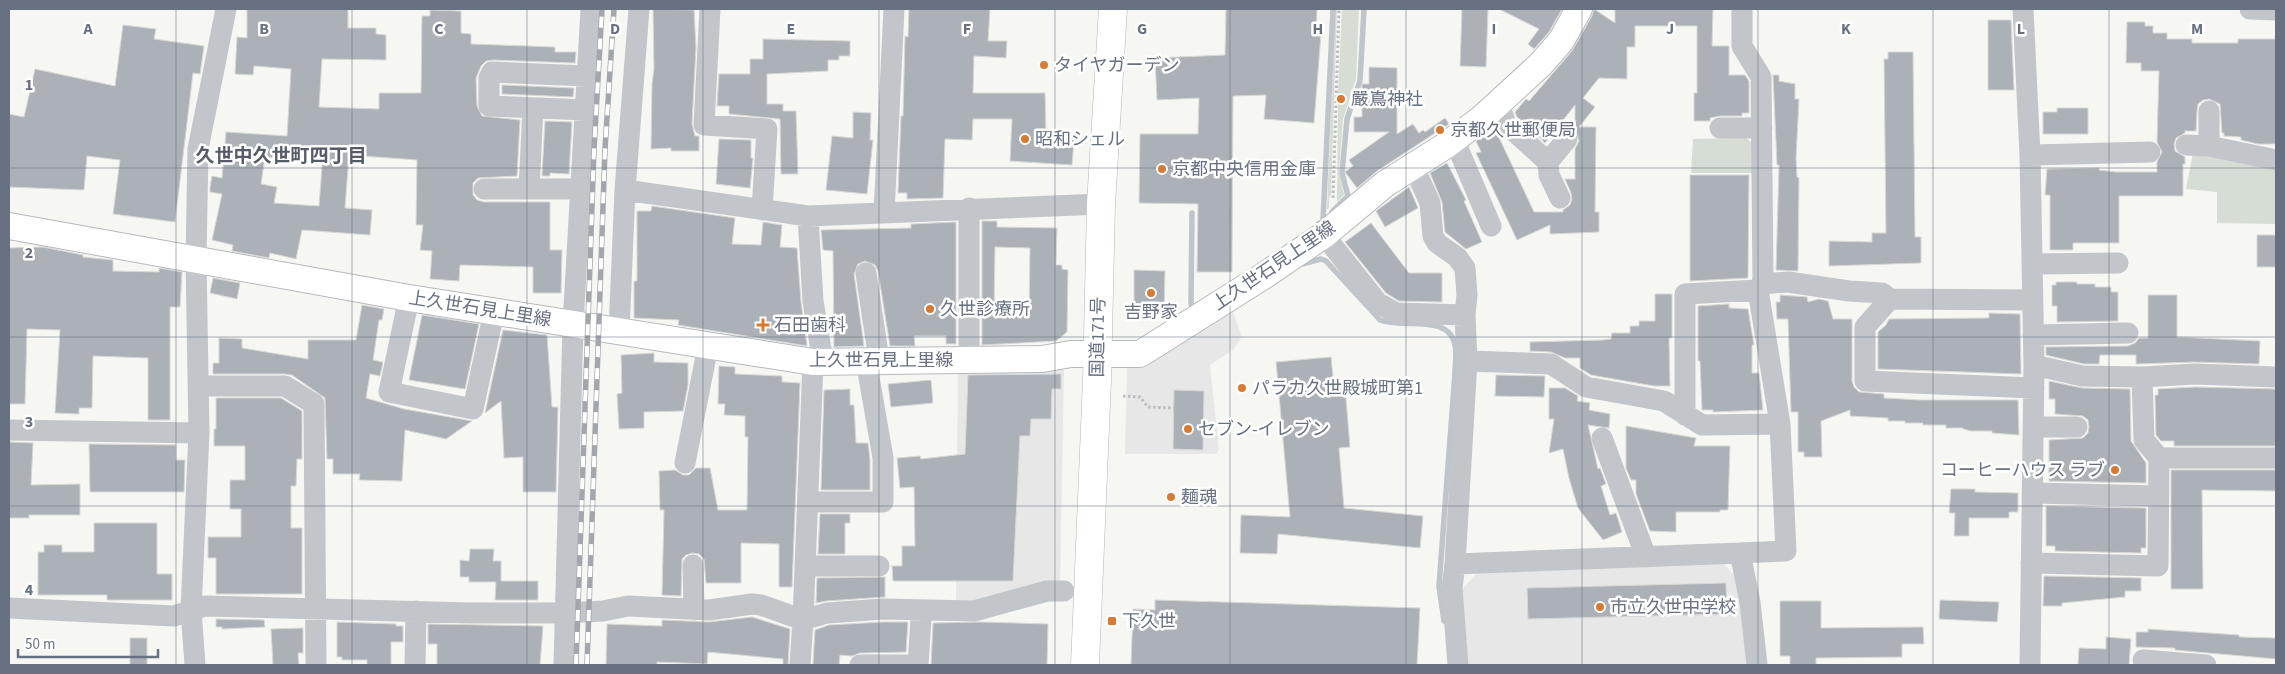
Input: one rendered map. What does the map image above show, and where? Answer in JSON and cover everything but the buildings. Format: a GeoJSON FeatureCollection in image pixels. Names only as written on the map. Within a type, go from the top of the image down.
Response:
{"type":"FeatureCollection","features":[{"type":"Feature","properties":{"kind":"highway","name":"国道171号"},"geometry":{"type":"LineString","coordinates":[[1085,665],[1101,204],[1113,9]]}},
{"type":"Feature","properties":{"kind":"main road","name":"上久世石見上里線"},"geometry":{"type":"LineString","coordinates":[[9,226],[410,298],[818,362],[1042,359],[1071,354],[1140,354],[1324,235],[1385,184],[1454,139],[1498,104],[1540,65],[1561,41],[1579,9]]}},
{"type":"Feature","properties":{"kind":"street"},"geometry":{"type":"LineString","coordinates":[[195,665],[191,610],[199,433],[196,260],[198,148],[226,9]]}},
{"type":"Feature","properties":{"kind":"street"},"geometry":{"type":"LineString","coordinates":[[564,665],[573,325],[591,9]]}},
{"type":"Feature","properties":{"kind":"street"},"geometry":{"type":"LineString","coordinates":[[619,332],[625,190],[639,9]]}},
{"type":"Feature","properties":{"kind":"street"},"geometry":{"type":"LineString","coordinates":[[710,9],[704,125],[766,129],[762,210]]}},
{"type":"Feature","properties":{"kind":"street"},"geometry":{"type":"LineString","coordinates":[[884,212],[894,9]]}},
{"type":"Feature","properties":{"kind":"street"},"geometry":{"type":"LineString","coordinates":[[1455,564],[1786,551],[1780,424],[1760,287],[1761,77],[1742,46],[1742,9]]}},
{"type":"Feature","properties":{"kind":"street"},"geometry":{"type":"LineString","coordinates":[[2024,9],[2030,155],[2034,365],[2034,492],[2030,665]]}},
{"type":"Feature","properties":{"kind":"street"},"geometry":{"type":"LineString","coordinates":[[2250,9],[2276,10]]}},
{"type":"Feature","properties":{"kind":"street"},"geometry":{"type":"LineString","coordinates":[[586,110],[489,106],[489,78],[492,72],[588,76]]}},
{"type":"Feature","properties":{"kind":"street"},"geometry":{"type":"LineString","coordinates":[[1498,104],[1506,124],[1548,162],[1549,174],[1560,198]]}},
{"type":"Feature","properties":{"kind":"street"},"geometry":{"type":"LineString","coordinates":[[529,189],[533,108]]}},
{"type":"Feature","properties":{"kind":"street"},"geometry":{"type":"LineString","coordinates":[[2209,111],[2209,146]]}},
{"type":"Feature","properties":{"kind":"street"},"geometry":{"type":"LineString","coordinates":[[1720,128],[1762,128]]}},
{"type":"Feature","properties":{"kind":"street"},"geometry":{"type":"LineString","coordinates":[[1454,139],[1491,226]]}},
{"type":"Feature","properties":{"kind":"street"},"geometry":{"type":"LineString","coordinates":[[1548,162],[1567,139]]}},
{"type":"Feature","properties":{"kind":"street"},"geometry":{"type":"LineString","coordinates":[[2186,145],[2209,146],[2276,160]]}},
{"type":"Feature","properties":{"kind":"street"},"geometry":{"type":"LineString","coordinates":[[2030,155],[2150,152]]}},
{"type":"Feature","properties":{"kind":"street"},"geometry":{"type":"LineString","coordinates":[[1413,165],[1427,192],[1433,236],[1437,244],[1457,257],[1465,268],[1467,361],[1452,588],[1458,665]]}},
{"type":"Feature","properties":{"kind":"street"},"geometry":{"type":"LineString","coordinates":[[484,189],[581,189]]}},
{"type":"Feature","properties":{"kind":"street"},"geometry":{"type":"LineString","coordinates":[[625,190],[808,216],[1101,204]]}},
{"type":"Feature","properties":{"kind":"street"},"geometry":{"type":"LineString","coordinates":[[968,208],[969,360]]}},
{"type":"Feature","properties":{"kind":"street"},"geometry":{"type":"LineString","coordinates":[[800,665],[804,620],[808,502],[818,362],[808,216]]}},
{"type":"Feature","properties":{"kind":"street"},"geometry":{"type":"LineString","coordinates":[[1324,235],[1378,303],[1386,309],[1396,313],[1465,315]]}},
{"type":"Feature","properties":{"kind":"street"},"geometry":{"type":"LineString","coordinates":[[2032,264],[2118,263]]}},
{"type":"Feature","properties":{"kind":"street"},"geometry":{"type":"LineString","coordinates":[[808,502],[884,502],[883,458],[866,273]]}},
{"type":"Feature","properties":{"kind":"street"},"geometry":{"type":"LineString","coordinates":[[1685,415],[1686,294],[1760,287],[1788,282],[1849,291],[1882,293],[1890,299],[2032,300]]}},
{"type":"Feature","properties":{"kind":"street"},"geometry":{"type":"LineString","coordinates":[[410,298],[389,392],[473,409],[494,312]]}},
{"type":"Feature","properties":{"kind":"street"},"geometry":{"type":"LineString","coordinates":[[1890,299],[1865,327],[1865,382],[2034,388]]}},
{"type":"Feature","properties":{"kind":"street"},"geometry":{"type":"LineString","coordinates":[[2033,335],[2128,333]]}},
{"type":"Feature","properties":{"kind":"street"},"geometry":{"type":"LineString","coordinates":[[685,463],[708,346]]}},
{"type":"Feature","properties":{"kind":"street"},"geometry":{"type":"LineString","coordinates":[[1467,361],[1551,364],[1586,387],[1664,401],[1702,425],[1780,424]]}},
{"type":"Feature","properties":{"kind":"street"},"geometry":{"type":"LineString","coordinates":[[2034,365],[2082,376],[2142,377],[2195,374],[2276,377]]}},
{"type":"Feature","properties":{"kind":"street"},"geometry":{"type":"LineString","coordinates":[[2031,563],[2158,566],[2159,458],[2144,440],[2142,377]]}},
{"type":"Feature","properties":{"kind":"street"},"geometry":{"type":"LineString","coordinates":[[199,386],[285,386],[314,404],[316,665]]}},
{"type":"Feature","properties":{"kind":"street"},"geometry":{"type":"LineString","coordinates":[[2034,427],[2077,427]]}},
{"type":"Feature","properties":{"kind":"street"},"geometry":{"type":"LineString","coordinates":[[9,430],[199,433]]}},
{"type":"Feature","properties":{"kind":"street"},"geometry":{"type":"LineString","coordinates":[[1602,438],[1646,557]]}},
{"type":"Feature","properties":{"kind":"street"},"geometry":{"type":"LineString","coordinates":[[2159,458],[2276,458]]}},
{"type":"Feature","properties":{"kind":"street"},"geometry":{"type":"LineString","coordinates":[[2034,492],[2158,496]]}},
{"type":"Feature","properties":{"kind":"street"},"geometry":{"type":"LineString","coordinates":[[1740,553],[1750,602],[1757,665]]}},
{"type":"Feature","properties":{"kind":"street"},"geometry":{"type":"LineString","coordinates":[[693,565],[694,610]]}},
{"type":"Feature","properties":{"kind":"street"},"geometry":{"type":"LineString","coordinates":[[806,566],[879,566]]}},
{"type":"Feature","properties":{"kind":"street"},"geometry":{"type":"LineString","coordinates":[[9,608],[174,616],[205,606],[565,613],[602,611],[628,606],[694,610],[752,604],[762,605],[804,620],[827,614],[883,609],[974,611],[1047,591],[1064,591]]}},
{"type":"Feature","properties":{"kind":"street"},"geometry":{"type":"LineString","coordinates":[[415,665],[416,611]]}},
{"type":"Feature","properties":{"kind":"street"},"geometry":{"type":"LineString","coordinates":[[860,665],[918,665],[921,619]]}},
{"type":"Feature","properties":{"kind":"street"},"geometry":{"type":"LineString","coordinates":[[2143,660],[2164,664],[2206,665]]}},
{"type":"Feature","properties":{"kind":"path"},"geometry":{"type":"LineString","coordinates":[[1333,207],[1339,9]]}},
{"type":"Feature","properties":{"kind":"path"},"geometry":{"type":"LineString","coordinates":[[1123,396],[1140,397],[1148,408],[1174,408]]}},
{"type":"Feature","properties":{"kind":"shaded area"},"geometry":{"type":"Polygon","coordinates":[[[1335,9],[1337,9],[1331,196],[1329,197],[1329,208],[1327,210],[1335,9]]]}},
{"type":"Feature","properties":{"kind":"shaded area"},"geometry":{"type":"Polygon","coordinates":[[[1342,9],[1359,9],[1356,79],[1343,119],[1339,172],[1344,195],[1337,202],[1338,91],[1342,9]]]}},
{"type":"Feature","properties":{"kind":"shaded area"},"geometry":{"type":"Polygon","coordinates":[[[1746,138],[1756,146],[1755,173],[1691,173],[1693,139],[1746,138]]]}},
{"type":"Feature","properties":{"kind":"shaded area"},"geometry":{"type":"Polygon","coordinates":[[[2193,153],[2276,168],[2276,224],[2217,223],[2217,192],[2186,189],[2193,153]]]}},
{"type":"Feature","properties":{"kind":"shaded area"},"geometry":{"type":"Polygon","coordinates":[[[1231,306],[1241,335],[1240,340],[1233,350],[1210,365],[1219,450],[1216,454],[1125,454],[1127,366],[1231,306]]]}},
{"type":"Feature","properties":{"kind":"shaded area"},"geometry":{"type":"Polygon","coordinates":[[[958,368],[1064,368],[1060,586],[956,606],[958,368]]]}},
{"type":"Feature","properties":{"kind":"shaded area","name":"市立久世中学校"},"geometry":{"type":"Polygon","coordinates":[[[1721,561],[1737,578],[1748,665],[1464,665],[1458,593],[1480,570],[1721,561]]]}},
{"type":"Feature","properties":{"kind":"waterway"},"geometry":{"type":"LineString","coordinates":[[1318,224],[1323,221],[1333,9]]}},
{"type":"Feature","properties":{"kind":"waterway"},"geometry":{"type":"LineString","coordinates":[[1332,212],[1348,196],[1342,173],[1347,119],[1360,81],[1364,9]]}},
{"type":"Feature","properties":{"kind":"waterway"},"geometry":{"type":"LineString","coordinates":[[1192,213],[1191,304],[1193,307],[1198,304]]}},
{"type":"Feature","properties":{"kind":"waterway"},"geometry":{"type":"LineString","coordinates":[[1302,264],[1321,259],[1326,261],[1380,320],[1434,325],[1444,329],[1451,335],[1455,345],[1455,373],[1439,586],[1444,621]]}},
{"type":"Feature","properties":{"kind":"railway"},"geometry":{"type":"LineString","coordinates":[[576,665],[594,149],[602,9]]}},
{"type":"Feature","properties":{"kind":"railway"},"geometry":{"type":"LineString","coordinates":[[587,665],[605,149],[614,9]]}},
{"type":"Feature","properties":{"kind":"place","name":"タイヤガーデン"},"geometry":{"type":"Point","coordinates":[1044,65]}},
{"type":"Feature","properties":{"kind":"place","name":"嚴嶌神社"},"geometry":{"type":"Point","coordinates":[1341,99]}},
{"type":"Feature","properties":{"kind":"place","name":"京都久世郵便局"},"geometry":{"type":"Point","coordinates":[1440,130]}},
{"type":"Feature","properties":{"kind":"place","name":"昭和シェル"},"geometry":{"type":"Point","coordinates":[1025,139]}},
{"type":"Feature","properties":{"kind":"place","name":"京都中央信用金庫"},"geometry":{"type":"Point","coordinates":[1162,169]}},
{"type":"Feature","properties":{"kind":"place","name":"吉野家"},"geometry":{"type":"Point","coordinates":[1151,293]}},
{"type":"Feature","properties":{"kind":"place","name":"久世診療所"},"geometry":{"type":"Point","coordinates":[930,309]}},
{"type":"Feature","properties":{"kind":"place","name":"石田歯科"},"geometry":{"type":"Point","coordinates":[763,325]}},
{"type":"Feature","properties":{"kind":"place","name":"パラカ久世殿城町第1"},"geometry":{"type":"Point","coordinates":[1242,388]}},
{"type":"Feature","properties":{"kind":"place","name":"セブン-イレブン"},"geometry":{"type":"Point","coordinates":[1188,429]}},
{"type":"Feature","properties":{"kind":"place","name":"コーヒーハウス ラブ"},"geometry":{"type":"Point","coordinates":[2115,470]}},
{"type":"Feature","properties":{"kind":"place","name":"麺魂"},"geometry":{"type":"Point","coordinates":[1171,497]}},
{"type":"Feature","properties":{"kind":"place","name":"市立久世中学校"},"geometry":{"type":"Point","coordinates":[1600,607]}},
{"type":"Feature","properties":{"kind":"place","name":"下久世"},"geometry":{"type":"Point","coordinates":[1112,621]}},
{"type":"Feature","properties":{"kind":"district","name":"久世中久世町四丁目"},"geometry":{"type":"Point","coordinates":[281,156]}}]}
